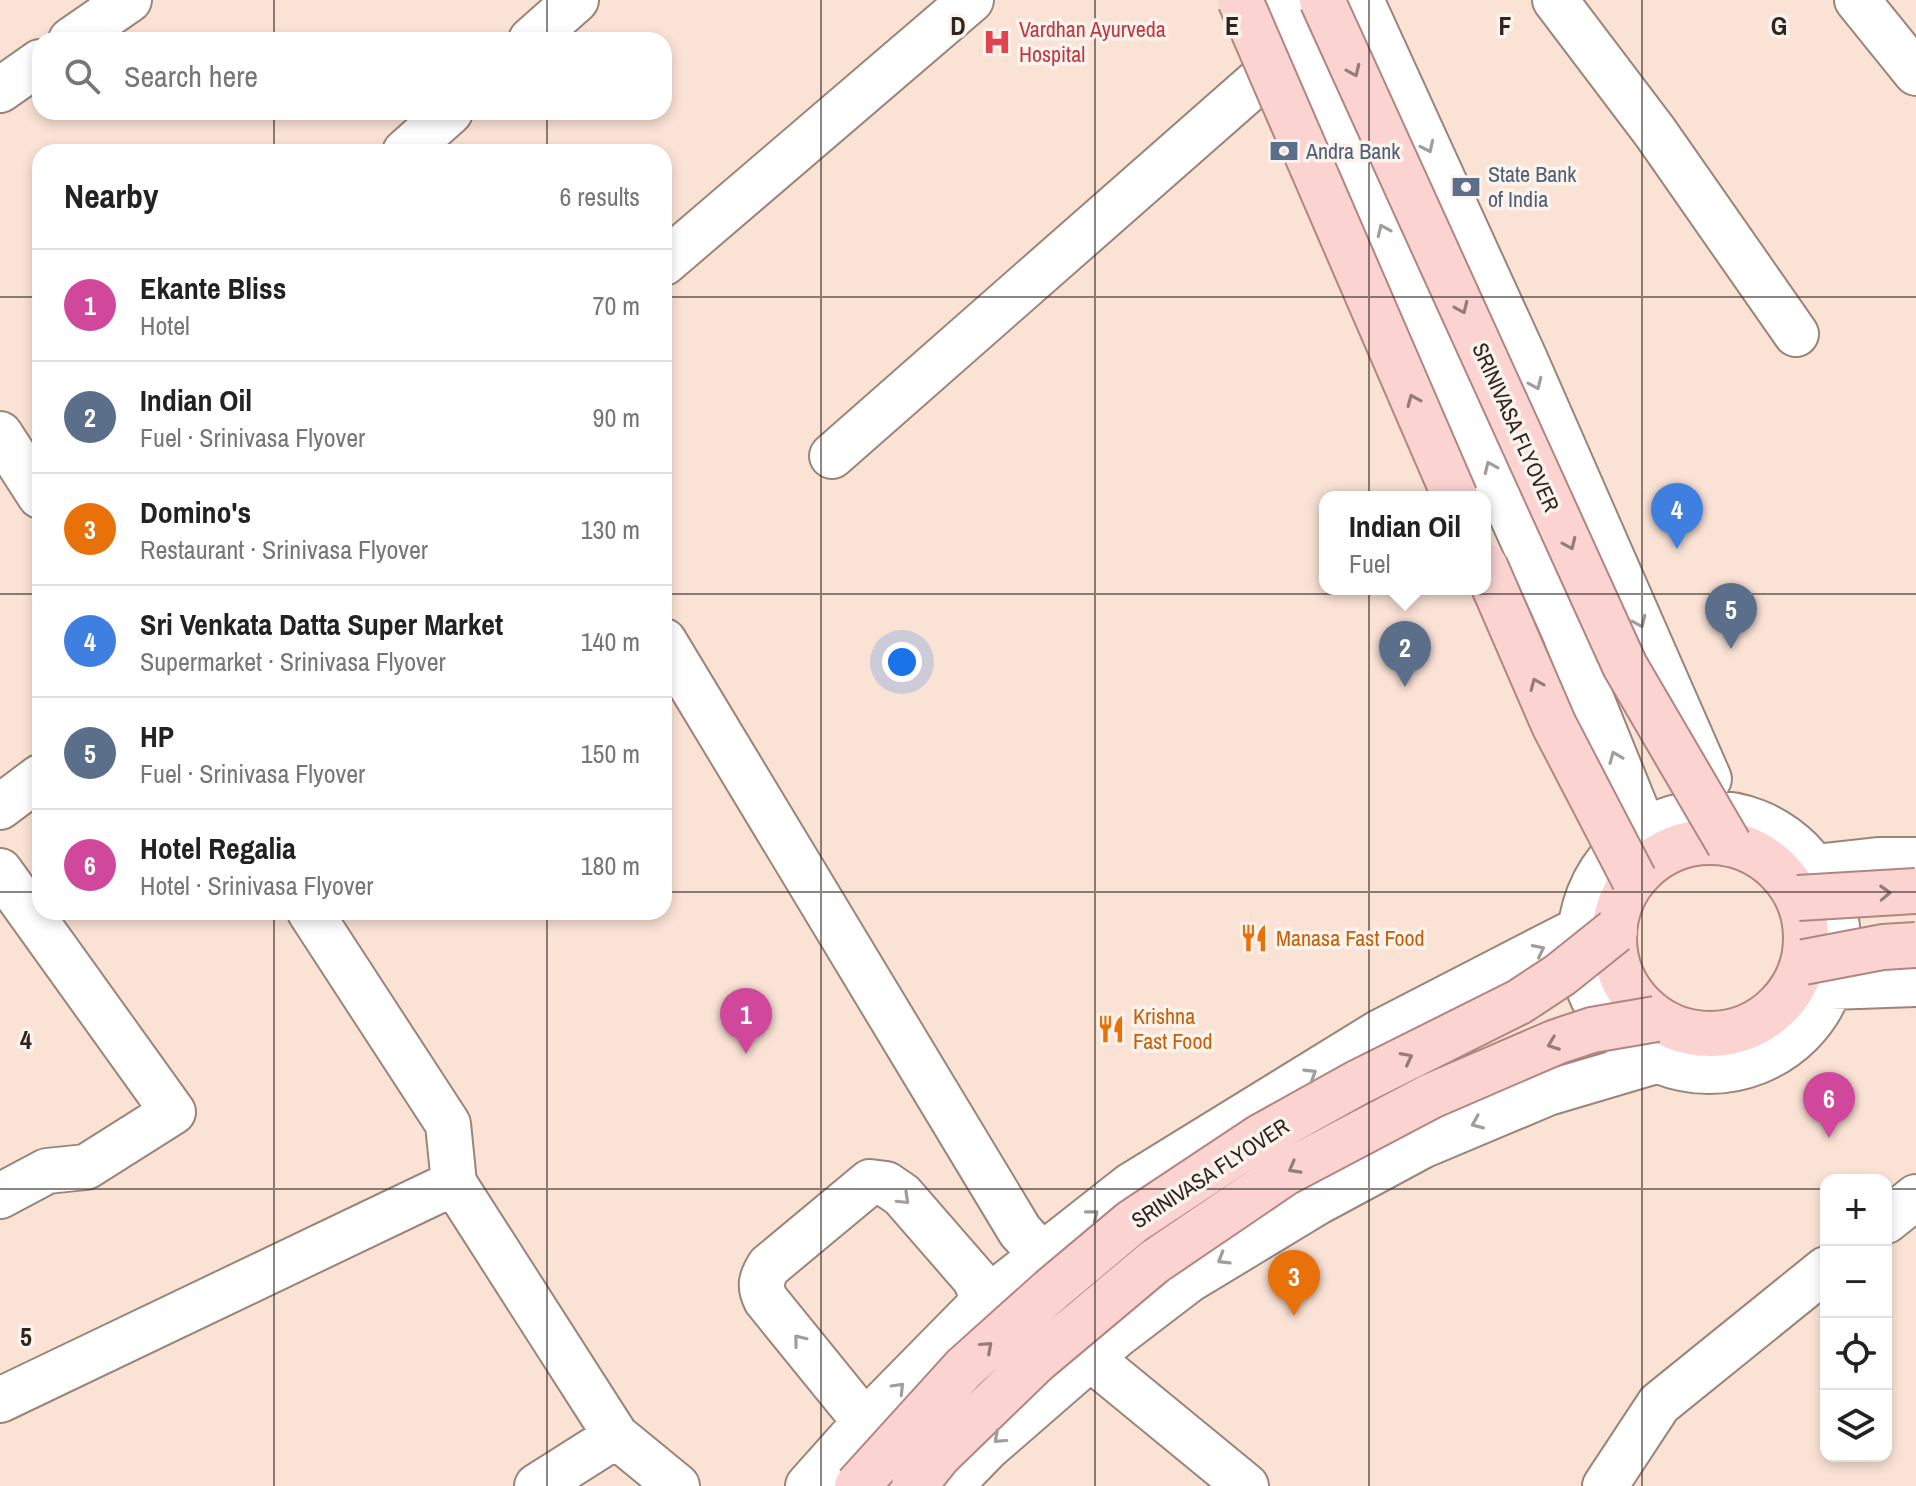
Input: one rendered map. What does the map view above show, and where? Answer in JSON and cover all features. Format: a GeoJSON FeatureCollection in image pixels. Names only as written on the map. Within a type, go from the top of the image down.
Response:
{"type":"FeatureCollection","features":[{"type":"Feature","properties":{"kind":"main road"},"geometry":{"type":"LineString","coordinates":[[1240,0],[1452,491]]}},
{"type":"Feature","properties":{"kind":"main road","name":"SRINIVASA FLYOVER"},"geometry":{"type":"LineString","coordinates":[[1322,0],[1625,666],[1726,829]]}},
{"type":"Feature","properties":{"kind":"main road"},"geometry":{"type":"LineString","coordinates":[[1491,580],[1554,725],[1634,879]]}},
{"type":"Feature","properties":{"kind":"main road"},"geometry":{"type":"LineString","coordinates":[[1916,891],[1807,882],[1779,870],[1726,829],[1721,842],[1688,844],[1658,857],[1634,879],[1618,909],[1597,930],[1613,941],[1619,971],[1656,1040],[1684,1032],[1715,1035],[1745,1029],[1771,1013],[1792,990],[1817,974],[1883,947],[1916,945]]}},
{"type":"Feature","properties":{"kind":"main road"},"geometry":{"type":"LineString","coordinates":[[1807,882],[1807,929],[1817,974]]}},
{"type":"Feature","properties":{"kind":"main road","name":"SRINIVASA FLYOVER"},"geometry":{"type":"LineString","coordinates":[[857,1486],[964,1368],[1132,1222],[1260,1137],[1357,1083],[1519,1002],[1560,975],[1597,930]]}},
{"type":"Feature","properties":{"kind":"main road","name":"SRINIVASA FLYOVER"},"geometry":{"type":"LineString","coordinates":[[914,1486],[939,1455],[1036,1361],[1154,1262],[1285,1173],[1431,1096],[1556,1042],[1592,1030],[1656,1040]]}},
{"type":"Feature","properties":{"kind":"street"},"geometry":{"type":"LineString","coordinates":[[83,32],[129,0]]}},
{"type":"Feature","properties":{"kind":"street"},"geometry":{"type":"LineString","coordinates":[[540,32],[576,0]]}},
{"type":"Feature","properties":{"kind":"street"},"geometry":{"type":"LineString","coordinates":[[672,256],[971,0]]}},
{"type":"Feature","properties":{"kind":"street"},"geometry":{"type":"LineString","coordinates":[[1279,0],[1563,629],[1644,829]]}},
{"type":"Feature","properties":{"kind":"street"},"geometry":{"type":"LineString","coordinates":[[1361,0],[1524,357],[1726,829]]}},
{"type":"Feature","properties":{"kind":"street"},"geometry":{"type":"LineString","coordinates":[[1555,0],[1655,132],[1796,334]]}},
{"type":"Feature","properties":{"kind":"street"},"geometry":{"type":"LineString","coordinates":[[1857,0],[1916,73]]}},
{"type":"Feature","properties":{"kind":"street"},"geometry":{"type":"LineString","coordinates":[[832,456],[1299,46]]}},
{"type":"Feature","properties":{"kind":"street"},"geometry":{"type":"LineString","coordinates":[[0,90],[32,68]]}},
{"type":"Feature","properties":{"kind":"street"},"geometry":{"type":"LineString","coordinates":[[414,144],[441,120]]}},
{"type":"Feature","properties":{"kind":"street"},"geometry":{"type":"LineString","coordinates":[[672,654],[1020,1231],[1042,1255],[1103,1346],[1246,1486]]}},
{"type":"Feature","properties":{"kind":"street"},"geometry":{"type":"LineString","coordinates":[[0,807],[32,783]]}},
{"type":"Feature","properties":{"kind":"street"},"geometry":{"type":"LineString","coordinates":[[808,1486],[865,1422],[984,1301],[1130,1186],[1380,1032],[1597,930],[1586,899],[1601,871],[1620,848],[1644,829],[1696,813],[1726,829]]}},
{"type":"Feature","properties":{"kind":"street"},"geometry":{"type":"LineString","coordinates":[[1807,882],[1878,860],[1916,860]]}},
{"type":"Feature","properties":{"kind":"street"},"geometry":{"type":"LineString","coordinates":[[0,871],[32,916]]}},
{"type":"Feature","properties":{"kind":"street"},"geometry":{"type":"LineString","coordinates":[[0,1196],[47,1171],[86,1167],[173,1112],[35,920]]}},
{"type":"Feature","properties":{"kind":"street"},"geometry":{"type":"LineString","coordinates":[[315,920],[448,1124],[454,1183],[616,1436],[677,1486]]}},
{"type":"Feature","properties":{"kind":"street"},"geometry":{"type":"LineString","coordinates":[[1817,974],[1916,984]]}},
{"type":"Feature","properties":{"kind":"street"},"geometry":{"type":"LineString","coordinates":[[950,1486],[987,1448],[1103,1346],[1189,1280],[1318,1202],[1422,1146],[1548,1093],[1656,1040]]}},
{"type":"Feature","properties":{"kind":"street"},"geometry":{"type":"LineString","coordinates":[[865,1422],[766,1300],[761,1289],[762,1277],[769,1266],[870,1182],[886,1184],[902,1195],[975,1279],[984,1301]]}},
{"type":"Feature","properties":{"kind":"street"},"geometry":{"type":"LineString","coordinates":[[0,1400],[454,1183]]}},
{"type":"Feature","properties":{"kind":"street"},"geometry":{"type":"LineString","coordinates":[[1892,1216],[1916,1197]]}},
{"type":"Feature","properties":{"kind":"street"},"geometry":{"type":"LineString","coordinates":[[1605,1486],[1659,1404],[1820,1274]]}},
{"type":"Feature","properties":{"kind":"street"},"geometry":{"type":"LineString","coordinates":[[537,1486],[616,1436]]}},
{"type":"Feature","properties":{"kind":"place","name":"Vardhan Ayurveda Hospital"},"geometry":{"type":"Point","coordinates":[997,42]}},
{"type":"Feature","properties":{"kind":"place","name":"Andra Bank"},"geometry":{"type":"Point","coordinates":[1284,151]}},
{"type":"Feature","properties":{"kind":"place","name":"State Bank of India"},"geometry":{"type":"Point","coordinates":[1466,187]}},
{"type":"Feature","properties":{"kind":"place","name":"Sri Venkata Datta Super Market"},"geometry":{"type":"Point","coordinates":[1677,549]}},
{"type":"Feature","properties":{"kind":"place","name":"HP"},"geometry":{"type":"Point","coordinates":[1731,649]}},
{"type":"Feature","properties":{"kind":"place","name":"Indian Oil"},"geometry":{"type":"Point","coordinates":[1405,687]}},
{"type":"Feature","properties":{"kind":"place","name":"Manasa Fast Food"},"geometry":{"type":"Point","coordinates":[1254,938]}},
{"type":"Feature","properties":{"kind":"place","name":"Krishna Fast Food"},"geometry":{"type":"Point","coordinates":[1111,1029]}},
{"type":"Feature","properties":{"kind":"place","name":"Ekante Bliss"},"geometry":{"type":"Point","coordinates":[746,1054]}},
{"type":"Feature","properties":{"kind":"place","name":"Hotel Regalia"},"geometry":{"type":"Point","coordinates":[1829,1138]}},
{"type":"Feature","properties":{"kind":"place","name":"Domino's"},"geometry":{"type":"Point","coordinates":[1294,1316]}}]}
